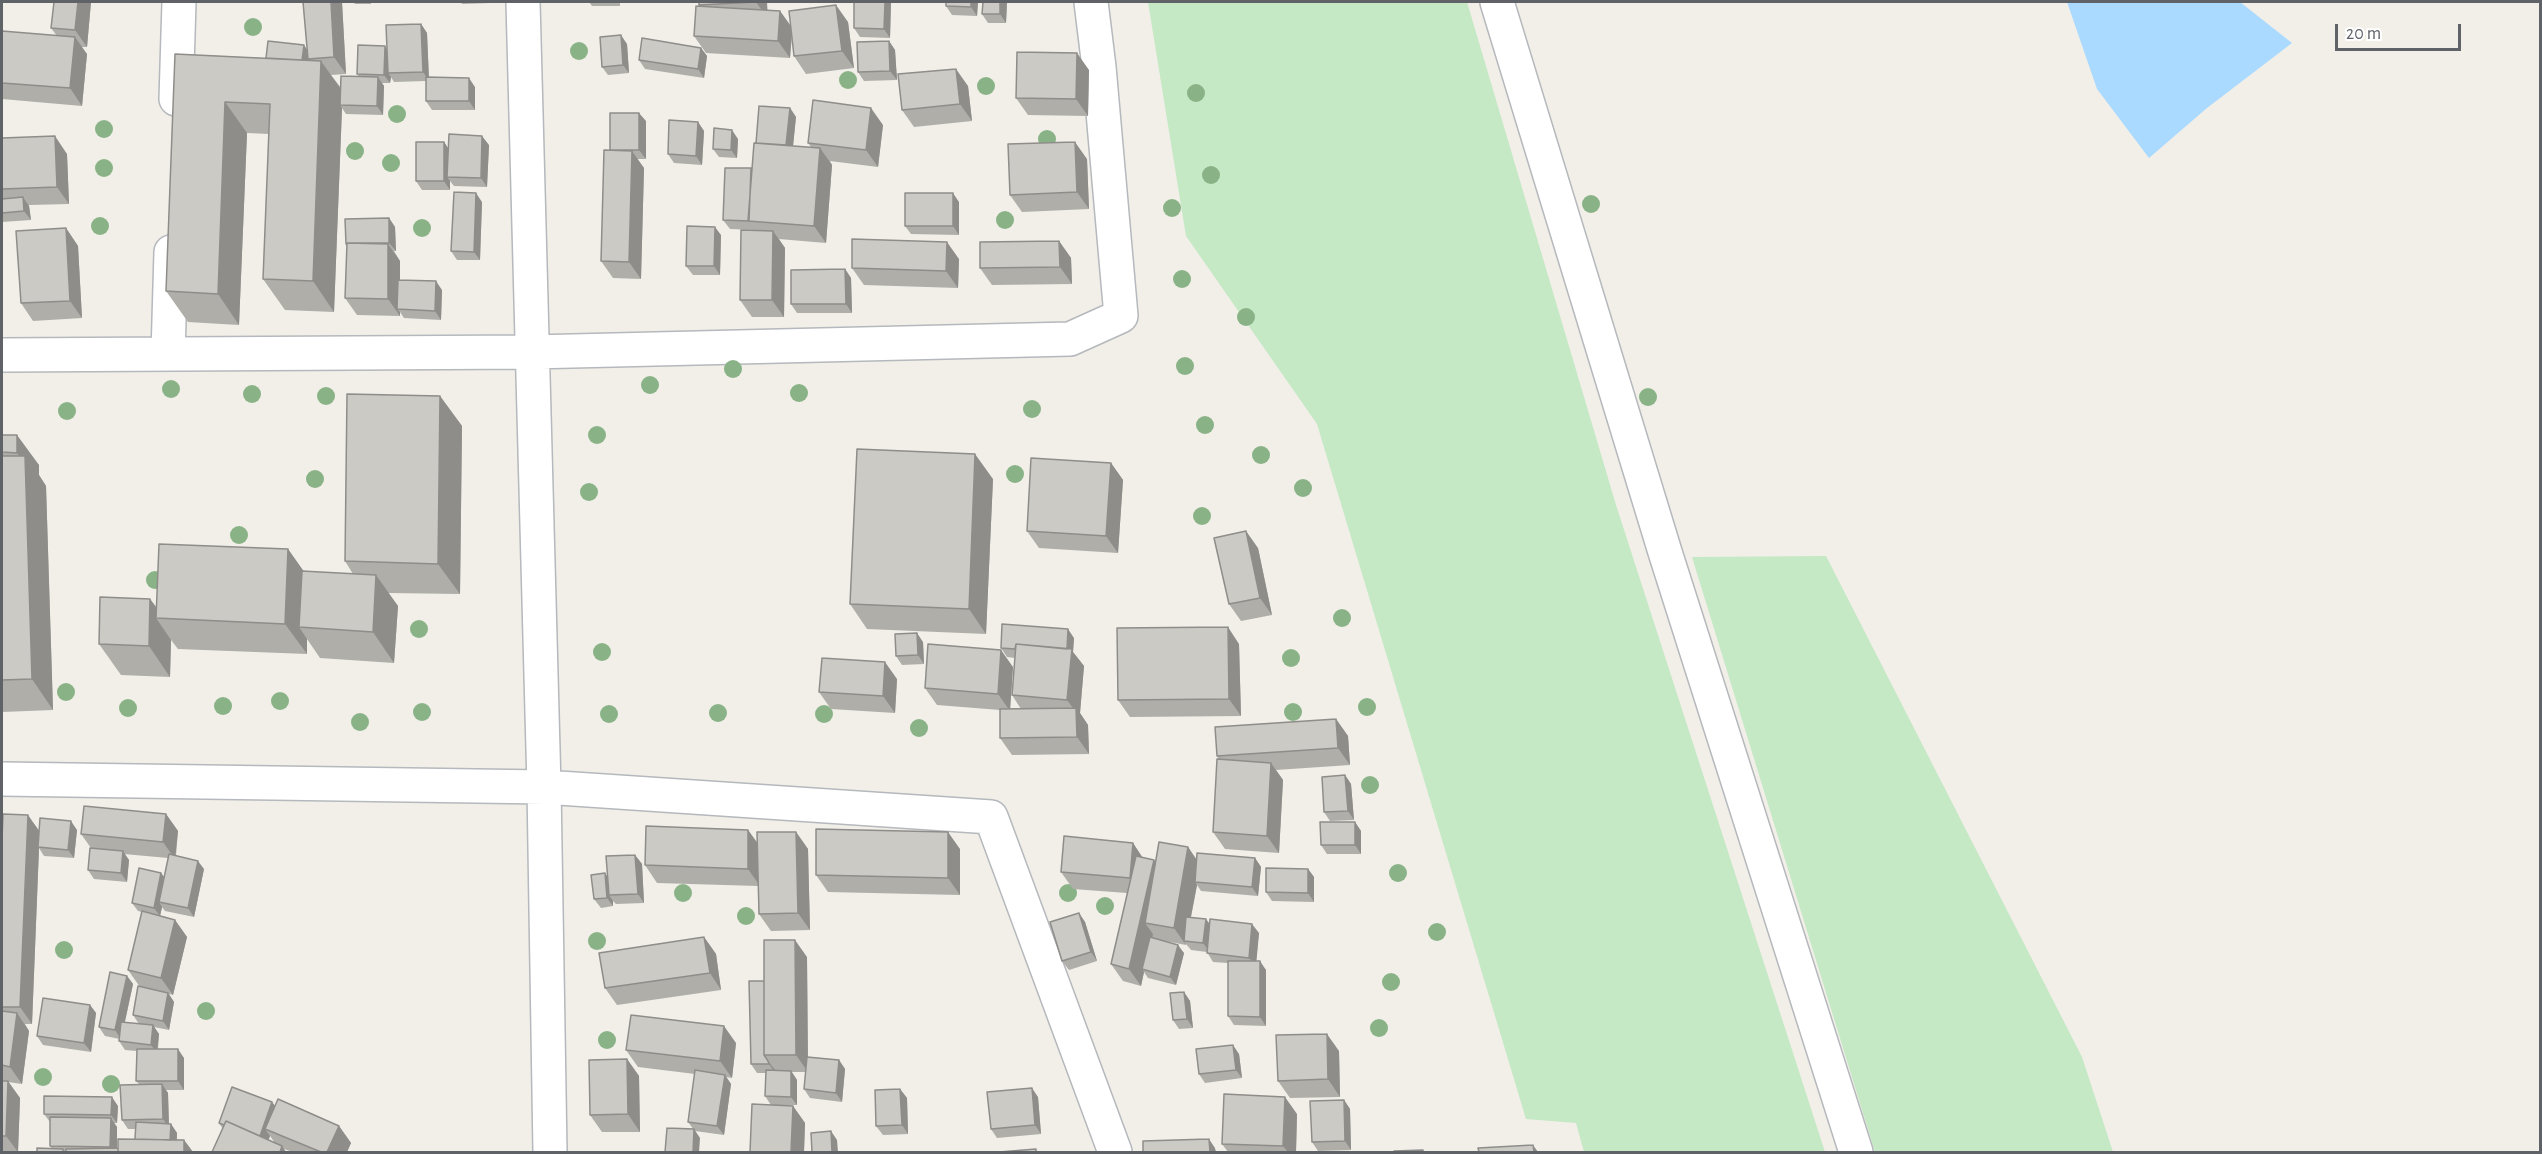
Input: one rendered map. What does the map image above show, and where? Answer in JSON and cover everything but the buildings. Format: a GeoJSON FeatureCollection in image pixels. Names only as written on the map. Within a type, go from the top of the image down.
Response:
{"type":"FeatureCollection","features":[{"type":"Feature","properties":{"kind":"street"},"geometry":{"type":"LineString","coordinates":[[175,131],[179,2]]}},
{"type":"Feature","properties":{"kind":"street"},"geometry":{"type":"LineString","coordinates":[[523,2],[544,787],[550,1152]]}},
{"type":"Feature","properties":{"kind":"street"},"geometry":{"type":"LineString","coordinates":[[2,355],[531,352],[1070,339],[1121,316],[1099,68],[1090,2]]}},
{"type":"Feature","properties":{"kind":"street"},"geometry":{"type":"LineString","coordinates":[[1497,2],[1665,552],[1856,1152]]}},
{"type":"Feature","properties":{"kind":"street"},"geometry":{"type":"LineString","coordinates":[[168,354],[172,225]]}},
{"type":"Feature","properties":{"kind":"street"},"geometry":{"type":"LineString","coordinates":[[2,779],[544,787],[991,817],[1115,1152]]}},
{"type":"Feature","properties":{"kind":"green space"},"geometry":{"type":"Polygon","coordinates":[[[1148,2],[1467,2],[1616,505],[1825,1152],[1584,1152],[1576,1123],[1526,1119],[1317,424],[1186,236],[1148,2]]]}},
{"type":"Feature","properties":{"kind":"green space"},"geometry":{"type":"Polygon","coordinates":[[[1826,556],[2082,1057],[2113,1152],[1875,1152],[1692,557],[1826,556]]]}},
{"type":"Feature","properties":{"kind":"water"},"geometry":{"type":"Polygon","coordinates":[[[2067,2],[2240,2],[2292,43],[2207,108],[2149,158],[2097,89],[2067,2]]]}}]}
